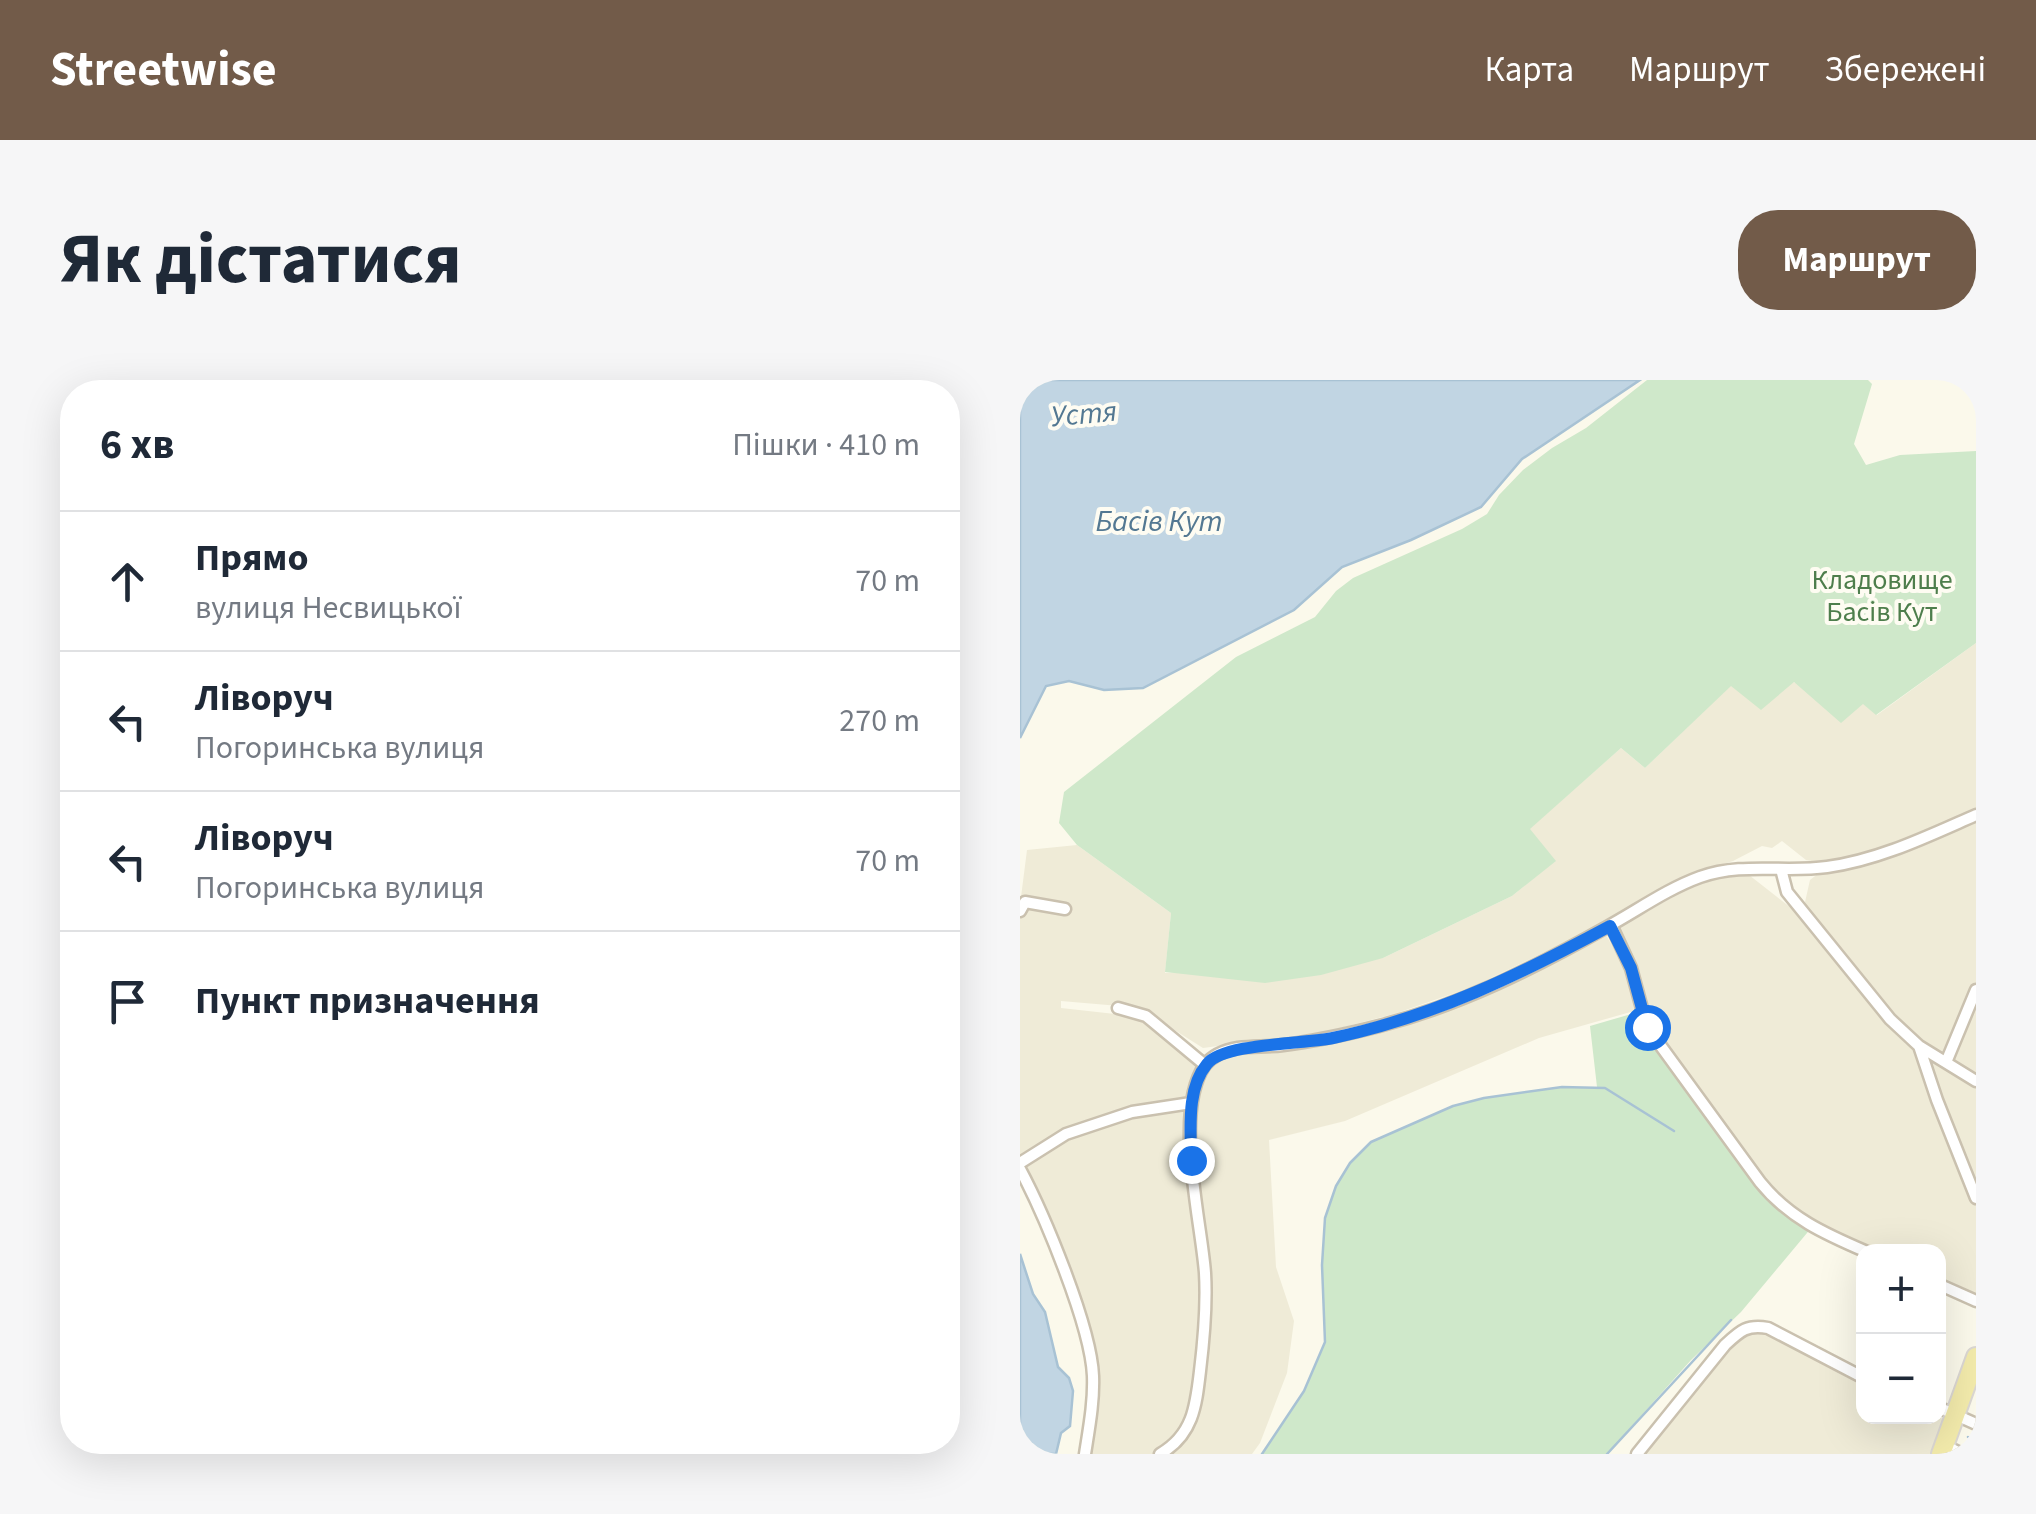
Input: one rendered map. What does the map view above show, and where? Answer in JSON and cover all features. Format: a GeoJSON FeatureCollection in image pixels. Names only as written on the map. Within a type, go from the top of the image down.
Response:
{"type":"FeatureCollection","features":[{"type":"Feature","properties":{"kind":"main road"},"geometry":{"type":"LineString","coordinates":[[1942,1449],[1948,1410],[1976,1357]]}},
{"type":"Feature","properties":{"kind":"street"},"geometry":{"type":"LineString","coordinates":[[1160,1454],[1173,1446],[1194,1418],[1206,1316],[1191,1160],[1191,1103],[1205,1065],[1218,1054],[1238,1048],[1333,1038],[1424,1013],[1510,979],[1696,878],[1742,868],[1808,870],[1855,863],[1976,815]]}},
{"type":"Feature","properties":{"kind":"street"},"geometry":{"type":"LineString","coordinates":[[1780,869],[1787,892],[1890,1018],[1919,1046],[1976,1081]]}},
{"type":"Feature","properties":{"kind":"street"},"geometry":{"type":"LineString","coordinates":[[1020,910],[1025,902],[1065,909]]}},
{"type":"Feature","properties":{"kind":"street"},"geometry":{"type":"LineString","coordinates":[[1610,926],[1631,968],[1647,1027],[1750,1169],[1790,1214],[1856,1247]]}},
{"type":"Feature","properties":{"kind":"street"},"geometry":{"type":"LineString","coordinates":[[1947,1060],[1976,990]]}},
{"type":"Feature","properties":{"kind":"street"},"geometry":{"type":"LineString","coordinates":[[1118,1008],[1146,1016],[1205,1065]]}},
{"type":"Feature","properties":{"kind":"street"},"geometry":{"type":"LineString","coordinates":[[1919,1046],[1976,1198]]}},
{"type":"Feature","properties":{"kind":"street"},"geometry":{"type":"LineString","coordinates":[[1084,1454],[1093,1372],[1079,1315],[1020,1166],[1066,1134],[1132,1112],[1191,1103]]}},
{"type":"Feature","properties":{"kind":"street"},"geometry":{"type":"LineString","coordinates":[[1946,1288],[1976,1301]]}},
{"type":"Feature","properties":{"kind":"street"},"geometry":{"type":"LineString","coordinates":[[1636,1454],[1742,1329],[1754,1325],[1768,1328],[1856,1374]]}},
{"type":"Feature","properties":{"kind":"street"},"geometry":{"type":"LineString","coordinates":[[1948,1410],[1976,1424]]}},
{"type":"Feature","properties":{"kind":"street"},"geometry":{"type":"LineString","coordinates":[[1942,1449],[1962,1454]]}},
{"type":"Feature","properties":{"kind":"shaded area"},"geometry":{"type":"Polygon","coordinates":[[[1976,643],[1976,809],[1882,849],[1848,860],[1816,862],[1806,860],[1782,841],[1772,848],[1762,846],[1733,861],[1677,879],[1609,921],[1472,987],[1329,1031],[1203,1048],[1146,1012],[1131,1007],[1061,1001],[1061,1008],[1142,1017],[1195,1054],[1218,1060],[1225,1055],[1328,1043],[1408,1021],[1489,994],[1606,935],[1631,979],[1641,1009],[1539,1038],[1345,1121],[1269,1140],[1276,1267],[1294,1321],[1287,1373],[1260,1443],[1252,1454],[1168,1454],[1180,1446],[1192,1426],[1153,1454],[1088,1454],[1097,1375],[1044,1207],[1020,1162],[1020,919],[1025,909],[1021,897],[1027,850],[1077,845],[1171,913],[1165,973],[1383,958],[1512,896],[1555,861],[1529,829],[1621,748],[1645,768],[1731,685],[1793,682],[1863,703],[1877,715],[1976,643]]]}},
{"type":"Feature","properties":{"kind":"shaded area"},"geometry":{"type":"Polygon","coordinates":[[[1976,820],[1976,1077],[1920,1039],[1883,1005],[1807,910],[1805,902],[1810,880],[1819,873],[1869,864],[1976,820]]]}},
{"type":"Feature","properties":{"kind":"shaded area"},"geometry":{"type":"Polygon","coordinates":[[[1749,875],[1795,911],[1906,1044],[1976,1085],[1976,1297],[1946,1283],[1946,1244],[1857,1244],[1836,1236],[1778,1200],[1649,1026],[1652,1023],[1619,927],[1691,887],[1720,877],[1749,875]]]}},
{"type":"Feature","properties":{"kind":"shaded area"},"geometry":{"type":"Polygon","coordinates":[[[1758,1330],[1856,1379],[1856,1424],[1944,1424],[1932,1454],[1642,1454],[1745,1333],[1758,1330]]]}},
{"type":"Feature","properties":{"kind":"green space","name":"Кладовище Басів Кут"},"geometry":{"type":"Polygon","coordinates":[[[1647,380],[1868,380],[1872,384],[1854,444],[1866,465],[1900,455],[1976,451],[1976,643],[1876,715],[1863,704],[1841,723],[1794,682],[1761,710],[1731,686],[1645,768],[1621,748],[1530,829],[1556,861],[1512,896],[1383,958],[1321,975],[1265,983],[1165,972],[1171,913],[1077,845],[1059,823],[1064,792],[1236,657],[1315,617],[1336,591],[1353,578],[1487,514],[1523,470],[1586,428],[1647,380]]]}},
{"type":"Feature","properties":{"kind":"green space"},"geometry":{"type":"Polygon","coordinates":[[[1645,1010],[1647,1027],[1772,1196],[1812,1227],[1741,1312],[1691,1360],[1607,1454],[1262,1454],[1304,1391],[1325,1342],[1325,1218],[1336,1186],[1350,1163],[1371,1142],[1453,1106],[1562,1087],[1597,1087],[1590,1026],[1645,1010]]]}},
{"type":"Feature","properties":{"kind":"water","name":"Басів Кут"},"geometry":{"type":"Polygon","coordinates":[[[1020,380],[1640,380],[1522,459],[1481,507],[1342,567],[1294,610],[1143,688],[1104,690],[1069,681],[1046,686],[1020,738],[1020,380]]]}},
{"type":"Feature","properties":{"kind":"water"},"geometry":{"type":"Polygon","coordinates":[[[1020,1254],[1033,1294],[1045,1312],[1058,1367],[1069,1378],[1073,1391],[1070,1426],[1061,1433],[1056,1454],[1020,1454],[1020,1254]]]}},
{"type":"Feature","properties":{"kind":"waterway"},"geometry":{"type":"LineString","coordinates":[[1262,1454],[1304,1391],[1325,1342],[1325,1218],[1336,1186],[1350,1163],[1371,1142],[1453,1106],[1562,1087],[1605,1088],[1674,1131]]}},
{"type":"Feature","properties":{"kind":"waterway"},"geometry":{"type":"LineString","coordinates":[[1607,1454],[1731,1320]]}},
{"type":"Feature","properties":{"kind":"waterway"},"geometry":{"type":"LineString","coordinates":[[1968,1437],[1976,1442]]}},
{"type":"Feature","properties":{"kind":"route"},"geometry":{"type":"LineString","coordinates":[[1191,1160],[1191,1103],[1205,1065],[1218,1054],[1238,1048],[1333,1038],[1406,1019],[1476,995],[1610,926],[1631,968],[1647,1027]]}},
{"type":"Feature","properties":{"kind":"water label","name":"Устя"},"geometry":{"type":"Point","coordinates":[1084,414]}}]}
